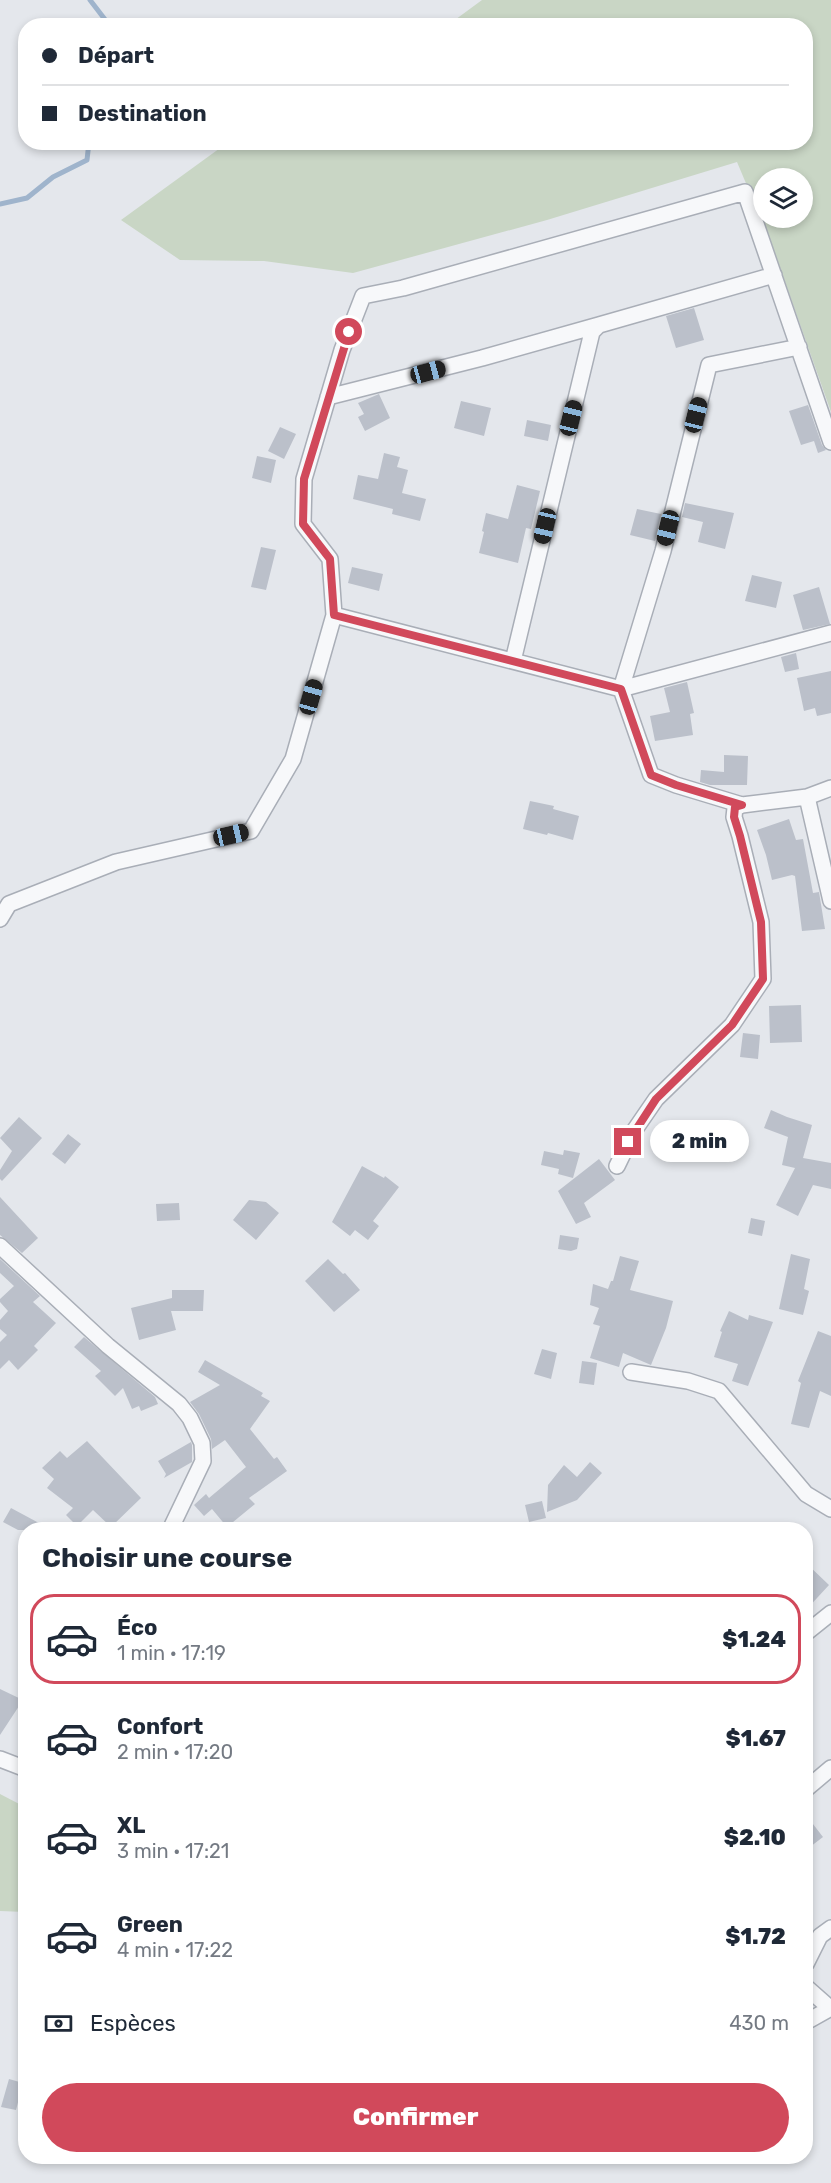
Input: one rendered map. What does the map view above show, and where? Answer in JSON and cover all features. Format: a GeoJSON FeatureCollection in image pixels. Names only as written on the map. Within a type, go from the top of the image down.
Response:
{"type":"FeatureCollection","features":[{"type":"Feature","properties":{"kind":"street"},"geometry":{"type":"LineString","coordinates":[[0,919],[9,904],[116,862],[251,831],[293,759],[334,615],[330,559],[303,524],[304,479],[342,350],[363,296],[403,288],[745,192],[831,442]]}},
{"type":"Feature","properties":{"kind":"street"},"geometry":{"type":"LineString","coordinates":[[328,397],[482,358],[774,275]]}},
{"type":"Feature","properties":{"kind":"street"},"geometry":{"type":"LineString","coordinates":[[513,661],[592,332],[599,325]]}},
{"type":"Feature","properties":{"kind":"street"},"geometry":{"type":"LineString","coordinates":[[742,805],[651,775],[621,689],[663,551],[709,365],[799,347]]}},
{"type":"Feature","properties":{"kind":"street"},"geometry":{"type":"LineString","coordinates":[[334,615],[621,689],[831,633]]}},
{"type":"Feature","properties":{"kind":"street"},"geometry":{"type":"LineString","coordinates":[[617,1166],[634,1131],[656,1099],[732,1025],[763,979],[761,922],[734,817],[735,807],[807,797],[831,788]]}},
{"type":"Feature","properties":{"kind":"street"},"geometry":{"type":"LineString","coordinates":[[807,797],[831,901]]}},
{"type":"Feature","properties":{"kind":"street"},"geometry":{"type":"LineString","coordinates":[[0,1246],[108,1346],[178,1404],[190,1418],[202,1443],[203,1461],[174,1522]]}},
{"type":"Feature","properties":{"kind":"street"},"geometry":{"type":"LineString","coordinates":[[631,1372],[688,1381],[719,1391],[806,1494],[831,1509]]}},
{"type":"Feature","properties":{"kind":"street"},"geometry":{"type":"LineString","coordinates":[[813,1627],[831,1612]]}},
{"type":"Feature","properties":{"kind":"street"},"geometry":{"type":"LineString","coordinates":[[0,1759],[18,1766]]}},
{"type":"Feature","properties":{"kind":"street"},"geometry":{"type":"LineString","coordinates":[[813,1783],[831,1768]]}},
{"type":"Feature","properties":{"kind":"street"},"geometry":{"type":"LineString","coordinates":[[813,1950],[820,1936],[831,1928]]}},
{"type":"Feature","properties":{"kind":"street"},"geometry":{"type":"LineString","coordinates":[[813,1993],[830,2008],[813,2018]]}},
{"type":"Feature","properties":{"kind":"green space"},"geometry":{"type":"Polygon","coordinates":[[[482,0],[831,0],[831,412],[765,228],[813,228],[813,168],[753,168],[753,200],[737,162],[547,220],[353,273],[264,261],[180,260],[121,220],[217,150],[813,150],[813,18],[458,18],[482,0]]]}},
{"type":"Feature","properties":{"kind":"green space"},"geometry":{"type":"Polygon","coordinates":[[[0,1794],[18,1803],[18,1912],[0,1911],[0,1794]]]}},
{"type":"Feature","properties":{"kind":"building"},"geometry":{"type":"Polygon","coordinates":[[[694,308],[704,340],[676,348],[666,316],[694,308]]]}},
{"type":"Feature","properties":{"kind":"building"},"geometry":{"type":"Polygon","coordinates":[[[379,394],[390,418],[365,431],[358,417],[364,414],[358,403],[379,394]]]}},
{"type":"Feature","properties":{"kind":"building"},"geometry":{"type":"Polygon","coordinates":[[[461,401],[491,408],[484,436],[454,428],[461,401]]]}},
{"type":"Feature","properties":{"kind":"building"},"geometry":{"type":"Polygon","coordinates":[[[808,405],[822,445],[826,450],[818,453],[814,441],[801,445],[789,411],[808,405]]]}},
{"type":"Feature","properties":{"kind":"building"},"geometry":{"type":"Polygon","coordinates":[[[527,420],[551,425],[548,441],[524,436],[527,420]]]}},
{"type":"Feature","properties":{"kind":"building"},"geometry":{"type":"Polygon","coordinates":[[[280,427],[296,434],[284,459],[268,451],[280,427]]]}},
{"type":"Feature","properties":{"kind":"building"},"geometry":{"type":"Polygon","coordinates":[[[384,453],[400,457],[397,467],[408,470],[402,493],[426,499],[420,521],[392,514],[393,509],[353,499],[358,475],[378,479],[384,453]]]}},
{"type":"Feature","properties":{"kind":"building"},"geometry":{"type":"Polygon","coordinates":[[[257,456],[276,460],[271,483],[252,478],[257,456]]]}},
{"type":"Feature","properties":{"kind":"building"},"geometry":{"type":"Polygon","coordinates":[[[517,485],[540,491],[531,529],[526,528],[518,563],[479,553],[486,513],[508,519],[517,485]]]}},
{"type":"Feature","properties":{"kind":"building"},"geometry":{"type":"Polygon","coordinates":[[[685,503],[734,513],[725,549],[698,542],[703,522],[682,517],[685,503]]]}},
{"type":"Feature","properties":{"kind":"building"},"geometry":{"type":"Polygon","coordinates":[[[637,509],[661,514],[655,541],[630,535],[637,509]]]}},
{"type":"Feature","properties":{"kind":"building"},"geometry":{"type":"Polygon","coordinates":[[[261,547],[276,550],[266,590],[251,587],[261,547]]]}},
{"type":"Feature","properties":{"kind":"building"},"geometry":{"type":"Polygon","coordinates":[[[352,567],[383,574],[379,591],[348,583],[352,567]]]}},
{"type":"Feature","properties":{"kind":"building"},"geometry":{"type":"Polygon","coordinates":[[[752,575],[782,582],[776,608],[745,601],[752,575]]]}},
{"type":"Feature","properties":{"kind":"building"},"geometry":{"type":"Polygon","coordinates":[[[819,587],[830,624],[803,630],[793,595],[819,587]]]}},
{"type":"Feature","properties":{"kind":"building"},"geometry":{"type":"Polygon","coordinates":[[[796,653],[799,669],[785,672],[781,657],[796,653]]]}},
{"type":"Feature","properties":{"kind":"building"},"geometry":{"type":"Polygon","coordinates":[[[831,671],[831,713],[817,716],[815,708],[804,711],[797,678],[831,671]]]}},
{"type":"Feature","properties":{"kind":"building"},"geometry":{"type":"Polygon","coordinates":[[[687,682],[694,713],[690,714],[693,735],[655,741],[650,716],[670,712],[664,688],[687,682]]]}},
{"type":"Feature","properties":{"kind":"building"},"geometry":{"type":"Polygon","coordinates":[[[724,755],[748,756],[747,785],[710,785],[700,782],[701,770],[724,772],[724,755]]]}},
{"type":"Feature","properties":{"kind":"building"},"geometry":{"type":"Polygon","coordinates":[[[530,801],[554,806],[553,809],[579,816],[573,840],[523,829],[530,801]]]}},
{"type":"Feature","properties":{"kind":"building"},"geometry":{"type":"Polygon","coordinates":[[[789,819],[796,840],[803,839],[813,893],[819,892],[825,929],[802,931],[795,876],[772,880],[757,830],[789,819]]]}},
{"type":"Feature","properties":{"kind":"building"},"geometry":{"type":"Polygon","coordinates":[[[801,1005],[802,1042],[770,1043],[769,1006],[801,1005]]]}},
{"type":"Feature","properties":{"kind":"building"},"geometry":{"type":"Polygon","coordinates":[[[743,1033],[760,1035],[758,1059],[740,1057],[743,1033]]]}},
{"type":"Feature","properties":{"kind":"building"},"geometry":{"type":"Polygon","coordinates":[[[771,1110],[812,1125],[803,1158],[831,1163],[831,1189],[813,1185],[798,1216],[776,1205],[795,1168],[782,1165],[788,1137],[764,1128],[771,1110]]]}},
{"type":"Feature","properties":{"kind":"building"},"geometry":{"type":"Polygon","coordinates":[[[19,1117],[42,1138],[2,1181],[0,1170],[12,1151],[0,1138],[19,1117]]]}},
{"type":"Feature","properties":{"kind":"building"},"geometry":{"type":"Polygon","coordinates":[[[68,1134],[81,1144],[65,1164],[52,1154],[68,1134]]]}},
{"type":"Feature","properties":{"kind":"building"},"geometry":{"type":"Polygon","coordinates":[[[564,1150],[580,1153],[573,1178],[558,1174],[559,1169],[541,1165],[544,1151],[563,1155],[564,1150]]]}},
{"type":"Feature","properties":{"kind":"building"},"geometry":{"type":"Polygon","coordinates":[[[599,1159],[615,1180],[584,1203],[591,1217],[576,1224],[558,1191],[599,1159]]]}},
{"type":"Feature","properties":{"kind":"building"},"geometry":{"type":"Polygon","coordinates":[[[362,1166],[384,1178],[385,1176],[399,1187],[373,1221],[379,1226],[368,1240],[355,1230],[350,1236],[332,1222],[362,1166]]]}},
{"type":"Feature","properties":{"kind":"building"},"geometry":{"type":"Polygon","coordinates":[[[0,1197],[38,1238],[22,1253],[0,1235],[0,1197]]]}},
{"type":"Feature","properties":{"kind":"building"},"geometry":{"type":"Polygon","coordinates":[[[249,1200],[266,1202],[279,1213],[256,1240],[233,1220],[249,1200]]]}},
{"type":"Feature","properties":{"kind":"building"},"geometry":{"type":"Polygon","coordinates":[[[179,1203],[180,1220],[157,1221],[156,1204],[179,1203]]]}},
{"type":"Feature","properties":{"kind":"building"},"geometry":{"type":"Polygon","coordinates":[[[751,1218],[765,1221],[762,1236],[748,1233],[751,1218]]]}},
{"type":"Feature","properties":{"kind":"building"},"geometry":{"type":"Polygon","coordinates":[[[560,1235],[579,1238],[577,1249],[571,1251],[558,1249],[560,1235]]]}},
{"type":"Feature","properties":{"kind":"building"},"geometry":{"type":"Polygon","coordinates":[[[791,1254],[810,1259],[804,1289],[809,1291],[803,1315],[779,1309],[791,1254]]]}},
{"type":"Feature","properties":{"kind":"building"},"geometry":{"type":"Polygon","coordinates":[[[620,1256],[639,1261],[630,1290],[673,1301],[666,1328],[651,1365],[623,1353],[619,1367],[590,1358],[600,1326],[593,1324],[599,1308],[590,1305],[593,1284],[608,1289],[613,1281],[620,1256]]]}},
{"type":"Feature","properties":{"kind":"building"},"geometry":{"type":"Polygon","coordinates":[[[0,1259],[40,1296],[33,1302],[56,1323],[34,1346],[38,1350],[18,1370],[9,1360],[0,1369],[0,1342],[7,1335],[0,1329],[0,1320],[8,1311],[0,1299],[14,1286],[0,1273],[0,1259]]]}},
{"type":"Feature","properties":{"kind":"building"},"geometry":{"type":"Polygon","coordinates":[[[328,1259],[360,1290],[334,1312],[305,1281],[328,1259]]]}},
{"type":"Feature","properties":{"kind":"building"},"geometry":{"type":"Polygon","coordinates":[[[172,1290],[204,1290],[203,1311],[171,1311],[176,1330],[139,1340],[131,1308],[172,1298],[172,1290]]]}},
{"type":"Feature","properties":{"kind":"building"},"geometry":{"type":"Polygon","coordinates":[[[729,1311],[748,1320],[749,1315],[773,1322],[748,1386],[732,1381],[738,1364],[714,1357],[722,1332],[720,1331],[729,1311]]]}},
{"type":"Feature","properties":{"kind":"building"},"geometry":{"type":"Polygon","coordinates":[[[818,1331],[831,1336],[831,1396],[820,1391],[809,1428],[791,1424],[801,1383],[798,1381],[818,1331]]]}},
{"type":"Feature","properties":{"kind":"building"},"geometry":{"type":"Polygon","coordinates":[[[84,1337],[155,1397],[158,1404],[141,1411],[139,1406],[132,1409],[123,1388],[115,1396],[95,1376],[101,1371],[74,1347],[84,1337]]]}},
{"type":"Feature","properties":{"kind":"building"},"geometry":{"type":"Polygon","coordinates":[[[542,1349],[557,1353],[551,1379],[534,1374],[542,1349]]]}},
{"type":"Feature","properties":{"kind":"building"},"geometry":{"type":"Polygon","coordinates":[[[205,1360],[263,1393],[261,1396],[270,1401],[250,1429],[274,1459],[277,1457],[287,1471],[249,1498],[255,1504],[233,1522],[223,1522],[212,1509],[204,1516],[194,1505],[206,1494],[209,1498],[246,1467],[225,1440],[212,1449],[211,1439],[199,1414],[190,1402],[220,1385],[198,1372],[205,1360]]]}},
{"type":"Feature","properties":{"kind":"building"},"geometry":{"type":"Polygon","coordinates":[[[582,1361],[597,1363],[594,1385],[579,1383],[582,1361]]]}},
{"type":"Feature","properties":{"kind":"building"},"geometry":{"type":"Polygon","coordinates":[[[87,1441],[141,1498],[116,1522],[106,1522],[93,1510],[81,1522],[73,1522],[66,1515],[73,1508],[47,1488],[54,1479],[42,1468],[60,1451],[67,1458],[87,1441]]]}},
{"type":"Feature","properties":{"kind":"building"},"geometry":{"type":"Polygon","coordinates":[[[191,1442],[192,1462],[164,1478],[166,1474],[158,1461],[191,1442]]]}},
{"type":"Feature","properties":{"kind":"building"},"geometry":{"type":"Polygon","coordinates":[[[590,1462],[602,1473],[577,1500],[547,1512],[548,1485],[564,1465],[577,1477],[590,1462]]]}},
{"type":"Feature","properties":{"kind":"building"},"geometry":{"type":"Polygon","coordinates":[[[542,1501],[546,1518],[529,1522],[525,1505],[542,1501]]]}},
{"type":"Feature","properties":{"kind":"building"},"geometry":{"type":"Polygon","coordinates":[[[11,1508],[37,1522],[18,1522],[18,1530],[3,1522],[11,1508]]]}},
{"type":"Feature","properties":{"kind":"building"},"geometry":{"type":"Polygon","coordinates":[[[813,1570],[829,1585],[813,1602],[813,1570]]]}},
{"type":"Feature","properties":{"kind":"building"},"geometry":{"type":"Polygon","coordinates":[[[0,1689],[18,1698],[18,1708],[0,1735],[0,1689]]]}},
{"type":"Feature","properties":{"kind":"building"},"geometry":{"type":"Polygon","coordinates":[[[813,1824],[823,1837],[813,1845],[813,1824]]]}},
{"type":"Feature","properties":{"kind":"building"},"geometry":{"type":"Polygon","coordinates":[[[9,2079],[18,2082],[16,2110],[1,2107],[9,2079]]]}},
{"type":"Feature","properties":{"kind":"waterway"},"geometry":{"type":"LineString","coordinates":[[90,0],[104,18]]}},
{"type":"Feature","properties":{"kind":"waterway"},"geometry":{"type":"LineString","coordinates":[[0,204],[27,198],[53,177],[87,160],[88,150]]}},
{"type":"Feature","properties":{"kind":"route"},"geometry":{"type":"LineString","coordinates":[[349,332],[304,479],[303,524],[330,559],[334,615],[621,689],[651,775],[742,805],[735,807],[734,817],[761,922],[763,979],[732,1025],[656,1099],[628,1142]]}}]}
